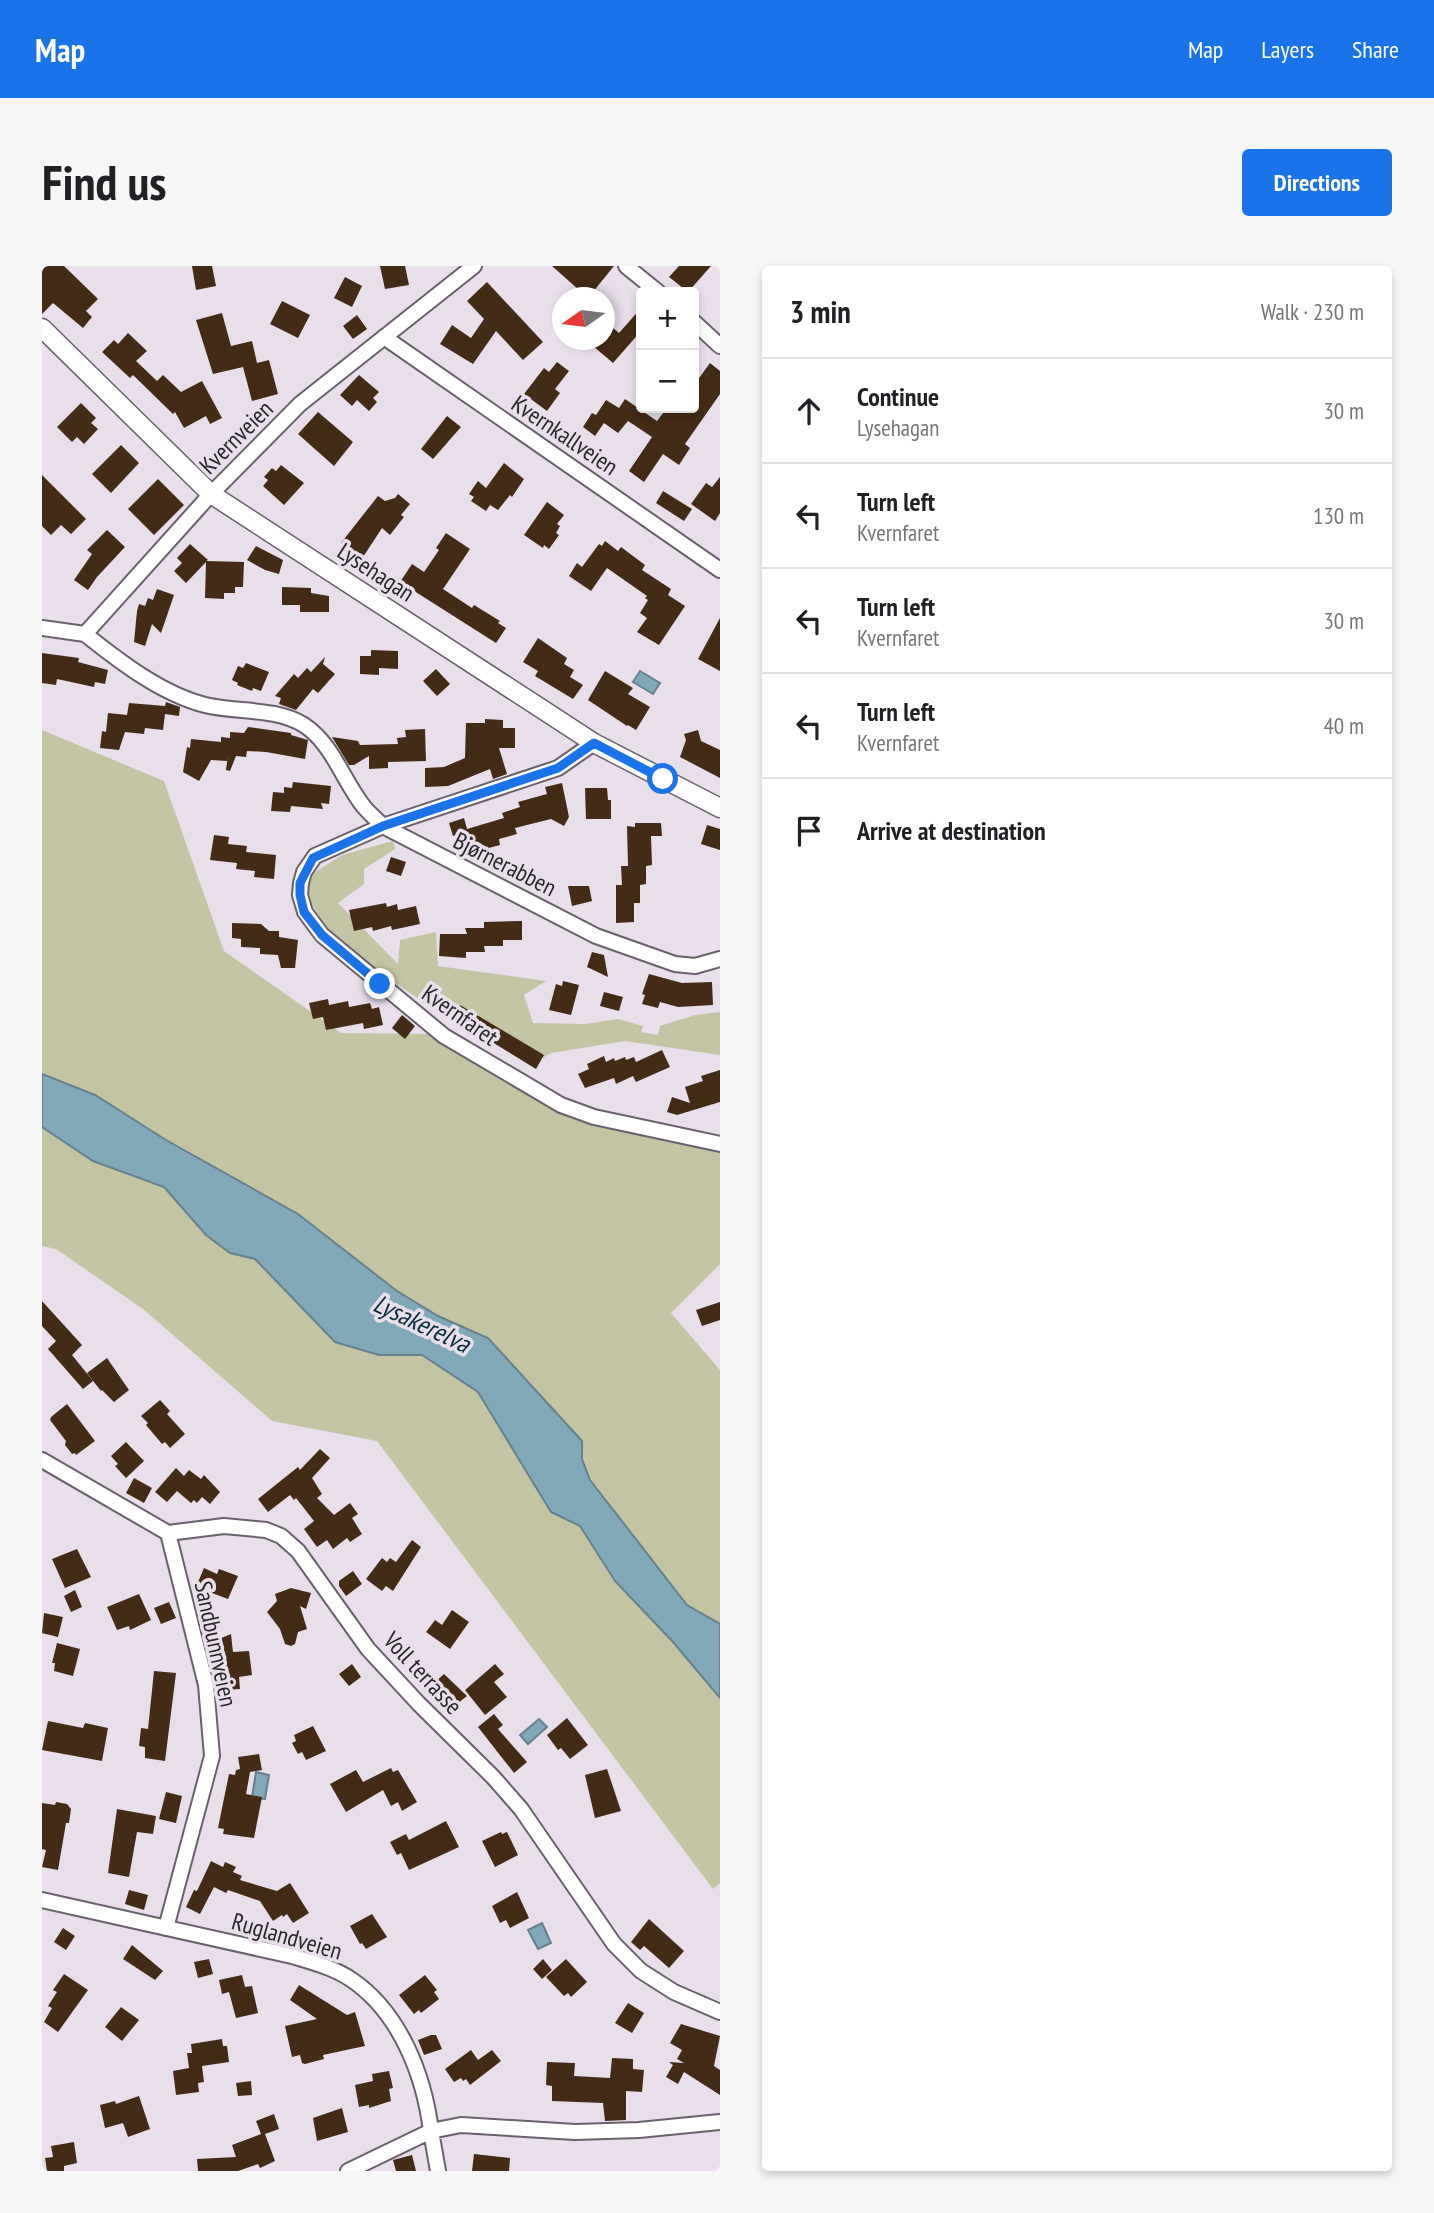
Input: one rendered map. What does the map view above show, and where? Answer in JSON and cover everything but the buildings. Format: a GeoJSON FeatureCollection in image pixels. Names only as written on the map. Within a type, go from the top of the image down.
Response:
{"type":"FeatureCollection","features":[{"type":"Feature","properties":{"kind":"street","name":"Kvernveien"},"geometry":{"type":"LineString","coordinates":[[86,634],[211,494],[300,404],[474,266]]}},
{"type":"Feature","properties":{"kind":"street"},"geometry":{"type":"LineString","coordinates":[[626,266],[644,271],[655,287]]}},
{"type":"Feature","properties":{"kind":"street"},"geometry":{"type":"LineString","coordinates":[[699,327],[720,346]]}},
{"type":"Feature","properties":{"kind":"street","name":"Lysehagan"},"geometry":{"type":"LineString","coordinates":[[42,328],[211,494],[594,743],[720,808]]}},
{"type":"Feature","properties":{"kind":"street","name":"Kvernkallveien"},"geometry":{"type":"LineString","coordinates":[[384,337],[720,570]]}},
{"type":"Feature","properties":{"kind":"street"},"geometry":{"type":"LineString","coordinates":[[42,628],[86,634]]}},
{"type":"Feature","properties":{"kind":"street","name":"Bjørnerabben"},"geometry":{"type":"LineString","coordinates":[[86,634],[138,674],[201,704],[225,710],[273,713],[304,726],[331,755],[364,807],[383,826],[596,936],[675,964],[695,966],[720,959]]}},
{"type":"Feature","properties":{"kind":"street","name":"Kvernfaret"},"geometry":{"type":"LineString","coordinates":[[594,743],[558,768],[383,826],[315,856],[304,872],[300,895],[304,912],[322,935],[444,1036],[561,1105],[594,1117],[720,1144]]}},
{"type":"Feature","properties":{"kind":"street"},"geometry":{"type":"LineString","coordinates":[[42,1460],[168,1533]]}},
{"type":"Feature","properties":{"kind":"street","name":"Voll terrasse"},"geometry":{"type":"LineString","coordinates":[[168,1533],[236,1526],[266,1530],[281,1536],[298,1551],[368,1650],[521,1809],[614,1944],[641,1971],[674,1992],[720,2012]]}},
{"type":"Feature","properties":{"kind":"street","name":"Sandbunnveien"},"geometry":{"type":"LineString","coordinates":[[166,1928],[212,1756],[206,1685],[168,1533]]}},
{"type":"Feature","properties":{"kind":"street","name":"Ruglandveien"},"geometry":{"type":"LineString","coordinates":[[42,1900],[292,1956],[323,1965],[351,1979],[376,1999],[393,2021],[408,2051],[427,2101],[438,2171]]}},
{"type":"Feature","properties":{"kind":"street"},"geometry":{"type":"LineString","coordinates":[[348,2171],[431,2131],[461,2125],[575,2132],[720,2122]]}},
{"type":"Feature","properties":{"kind":"green space"},"geometry":{"type":"Polygon","coordinates":[[[42,730],[164,781],[224,951],[341,1033],[440,1034],[596,1124],[720,1152],[720,1264],[671,1313],[720,1370],[720,1883],[713,1889],[377,1441],[272,1421],[143,1309],[56,1249],[42,1246],[42,730]]]}},
{"type":"Feature","properties":{"kind":"green space"},"geometry":{"type":"Polygon","coordinates":[[[393,841],[395,849],[364,869],[364,884],[338,903],[398,964],[400,940],[436,932],[438,966],[546,981],[524,995],[533,1023],[585,1024],[618,1019],[643,1026],[641,1032],[658,1035],[660,1026],[695,1015],[720,1012],[720,1055],[625,1041],[551,1053],[541,1059],[458,1004],[451,1013],[432,1008],[376,970],[326,926],[308,898],[306,878],[342,855],[393,841]]]}},
{"type":"Feature","properties":{"kind":"water"},"geometry":{"type":"Polygon","coordinates":[[[640,671],[660,683],[653,694],[633,682],[640,671]]]}},
{"type":"Feature","properties":{"kind":"water","name":"Lysakerelva"},"geometry":{"type":"Polygon","coordinates":[[[42,1074],[95,1095],[166,1140],[298,1214],[397,1291],[438,1316],[488,1338],[582,1441],[582,1459],[590,1480],[687,1605],[720,1624],[720,1698],[673,1642],[615,1581],[580,1526],[551,1512],[478,1392],[422,1355],[379,1355],[335,1342],[255,1259],[230,1253],[206,1235],[164,1187],[93,1161],[42,1127],[42,1074]]]}},
{"type":"Feature","properties":{"kind":"water"},"geometry":{"type":"Polygon","coordinates":[[[539,1719],[547,1727],[528,1744],[520,1735],[539,1719]]]}},
{"type":"Feature","properties":{"kind":"water"},"geometry":{"type":"Polygon","coordinates":[[[256,1772],[269,1775],[265,1799],[252,1797],[256,1772]]]}},
{"type":"Feature","properties":{"kind":"water"},"geometry":{"type":"Polygon","coordinates":[[[542,1923],[551,1943],[538,1949],[528,1930],[542,1923]]]}},
{"type":"Feature","properties":{"kind":"route"},"geometry":{"type":"LineString","coordinates":[[380,984],[322,935],[304,912],[300,883],[315,856],[383,826],[558,768],[594,743],[663,779]]}}]}
